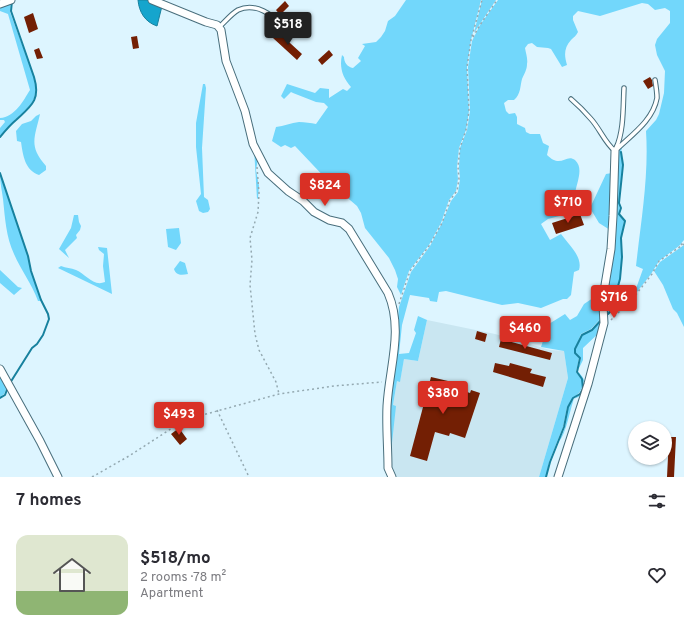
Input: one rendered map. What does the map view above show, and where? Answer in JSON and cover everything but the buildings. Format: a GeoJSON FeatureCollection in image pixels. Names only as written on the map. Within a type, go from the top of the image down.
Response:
{"type":"FeatureCollection","features":[{"type":"Feature","properties":{"kind":"street"},"geometry":{"type":"LineString","coordinates":[[0,4],[11,0]]}},
{"type":"Feature","properties":{"kind":"street"},"geometry":{"type":"LineString","coordinates":[[152,0],[219,27],[221,30],[226,61],[246,111],[253,144],[268,173],[314,212],[329,220],[342,223],[349,229],[388,293],[393,304],[396,325],[387,406],[388,468],[392,477]]}},
{"type":"Feature","properties":{"kind":"street"},"geometry":{"type":"LineString","coordinates":[[558,477],[588,384],[604,323],[604,292],[611,249],[614,216],[615,151]]}},
{"type":"Feature","properties":{"kind":"street"},"geometry":{"type":"LineString","coordinates":[[0,369],[58,477]]}},
{"type":"Feature","properties":{"kind":"lane"},"geometry":{"type":"LineString","coordinates":[[219,27],[237,11],[248,8],[265,12],[273,16],[288,29]]}},
{"type":"Feature","properties":{"kind":"lane"},"geometry":{"type":"LineString","coordinates":[[615,151],[643,126],[652,111],[657,98],[655,80]]}},
{"type":"Feature","properties":{"kind":"lane"},"geometry":{"type":"LineString","coordinates":[[615,151],[620,136],[624,88]]}},
{"type":"Feature","properties":{"kind":"lane"},"geometry":{"type":"LineString","coordinates":[[571,99],[591,118],[610,147],[615,151]]}},
{"type":"Feature","properties":{"kind":"path"},"geometry":{"type":"LineString","coordinates":[[395,315],[410,271],[429,246],[442,223],[450,200],[457,191],[460,148],[466,130],[469,111],[467,67],[471,40],[482,0]]}},
{"type":"Feature","properties":{"kind":"path"},"geometry":{"type":"LineString","coordinates":[[471,40],[497,0]]}},
{"type":"Feature","properties":{"kind":"path"},"geometry":{"type":"LineString","coordinates":[[259,156],[257,170],[260,186],[258,212],[250,238],[252,260],[250,285],[258,350],[276,382],[279,394]]}},
{"type":"Feature","properties":{"kind":"path"},"geometry":{"type":"LineString","coordinates":[[680,246],[684,241]]}},
{"type":"Feature","properties":{"kind":"path"},"geometry":{"type":"LineString","coordinates":[[604,323],[608,323],[628,304],[652,274],[659,261],[684,244]]}},
{"type":"Feature","properties":{"kind":"path"},"geometry":{"type":"LineString","coordinates":[[92,477],[129,456],[180,423],[217,410],[279,394],[334,386],[390,381]]}},
{"type":"Feature","properties":{"kind":"path"},"geometry":{"type":"LineString","coordinates":[[217,410],[249,477]]}},
{"type":"Feature","properties":{"kind":"shaded area"},"geometry":{"type":"Polygon","coordinates":[[[138,0],[149,0],[162,6],[157,26],[149,22],[143,16],[138,0]]]}},
{"type":"Feature","properties":{"kind":"shaded area"},"geometry":{"type":"Polygon","coordinates":[[[406,0],[481,0],[471,40],[467,67],[469,111],[466,130],[459,148],[456,191],[449,200],[441,223],[429,245],[409,271],[401,295],[397,287],[398,279],[395,270],[389,258],[365,228],[361,213],[357,206],[330,183],[295,146],[291,148],[285,145],[281,147],[272,141],[276,127],[299,122],[316,124],[328,107],[324,103],[316,102],[291,92],[284,99],[281,96],[287,84],[315,93],[320,88],[329,89],[329,98],[343,89],[347,91],[351,87],[342,72],[342,55],[346,64],[353,68],[361,61],[358,58],[365,46],[362,44],[376,42],[381,37],[385,31],[388,21],[395,16],[406,0]]]}},
{"type":"Feature","properties":{"kind":"shaded area"},"geometry":{"type":"Polygon","coordinates":[[[482,0],[496,0],[474,33],[482,0]]]}},
{"type":"Feature","properties":{"kind":"shaded area"},"geometry":{"type":"Polygon","coordinates":[[[498,0],[684,0],[684,240],[679,246],[659,261],[633,297],[643,269],[636,266],[645,182],[647,148],[646,131],[656,120],[659,114],[664,93],[665,71],[657,55],[655,45],[657,39],[670,23],[670,11],[665,8],[655,10],[648,4],[642,3],[600,16],[578,11],[573,16],[573,20],[578,32],[567,46],[565,52],[567,65],[562,67],[551,49],[537,47],[532,43],[528,44],[525,48],[527,60],[526,68],[519,93],[514,100],[508,100],[504,103],[506,111],[509,114],[515,113],[517,117],[517,124],[525,128],[526,132],[530,134],[540,134],[543,143],[549,146],[547,155],[556,161],[572,158],[578,164],[579,177],[575,196],[578,211],[548,219],[541,224],[550,240],[561,234],[579,260],[579,270],[574,272],[571,295],[567,299],[563,299],[541,308],[518,303],[502,305],[446,291],[439,292],[437,302],[430,301],[429,298],[410,295],[402,325],[399,354],[409,353],[416,333],[414,330],[418,316],[427,320],[418,361],[404,359],[400,382],[397,381],[393,405],[396,406],[391,452],[391,470],[396,477],[393,477],[389,468],[389,406],[399,307],[411,272],[430,246],[451,201],[458,192],[460,179],[460,148],[467,130],[470,111],[468,67],[472,41],[480,25],[498,0]]]}},
{"type":"Feature","properties":{"kind":"shaded area"},"geometry":{"type":"Polygon","coordinates":[[[11,2],[10,12],[34,77],[36,91],[35,97],[29,106],[0,136],[0,128],[5,122],[4,120],[0,120],[0,118],[14,112],[30,90],[8,14],[0,11],[0,6],[11,2]]]}},
{"type":"Feature","properties":{"kind":"shaded area"},"geometry":{"type":"Polygon","coordinates":[[[203,84],[205,84],[206,88],[202,148],[204,197],[208,200],[210,209],[208,212],[203,213],[199,211],[196,201],[201,194],[196,147],[196,123],[203,84]]]}},
{"type":"Feature","properties":{"kind":"shaded area"},"geometry":{"type":"Polygon","coordinates":[[[40,114],[34,141],[37,153],[46,166],[46,170],[39,175],[34,173],[28,166],[24,157],[21,142],[17,141],[16,131],[22,124],[31,121],[40,114]]]}},
{"type":"Feature","properties":{"kind":"shaded area"},"geometry":{"type":"Polygon","coordinates":[[[623,144],[621,152],[623,165],[619,214],[624,221],[621,238],[622,257],[620,279],[610,311],[606,315],[616,152],[623,144]]]}},
{"type":"Feature","properties":{"kind":"shaded area"},"geometry":{"type":"Polygon","coordinates":[[[254,148],[258,159],[256,170],[259,186],[257,199],[254,148]]]}},
{"type":"Feature","properties":{"kind":"shaded area"},"geometry":{"type":"Polygon","coordinates":[[[612,173],[614,178],[612,208],[608,258],[602,295],[602,317],[591,329],[581,334],[575,349],[574,353],[579,358],[576,372],[582,380],[582,388],[567,407],[563,427],[549,462],[546,477],[539,477],[568,378],[564,351],[541,347],[544,327],[565,314],[570,320],[577,316],[584,304],[593,298],[594,293],[602,287],[610,230],[599,223],[590,208],[606,174],[612,173]]]}},
{"type":"Feature","properties":{"kind":"shaded area"},"geometry":{"type":"Polygon","coordinates":[[[0,174],[28,256],[31,271],[41,301],[38,301],[11,248],[6,227],[0,174]]]}},
{"type":"Feature","properties":{"kind":"shaded area"},"geometry":{"type":"Polygon","coordinates":[[[74,215],[78,215],[81,226],[76,235],[77,238],[65,250],[69,258],[59,249],[71,228],[74,215]]]}},
{"type":"Feature","properties":{"kind":"shaded area"},"geometry":{"type":"Polygon","coordinates":[[[179,228],[181,243],[176,250],[168,247],[166,229],[179,228]]]}},
{"type":"Feature","properties":{"kind":"shaded area"},"geometry":{"type":"Polygon","coordinates":[[[684,245],[684,327],[677,313],[673,309],[663,285],[654,271],[660,262],[684,245]]]}},
{"type":"Feature","properties":{"kind":"shaded area"},"geometry":{"type":"Polygon","coordinates":[[[98,247],[107,248],[112,294],[58,268],[61,266],[74,269],[97,283],[105,282],[103,266],[104,254],[98,247]]]}},
{"type":"Feature","properties":{"kind":"shaded area"},"geometry":{"type":"Polygon","coordinates":[[[180,261],[185,263],[188,274],[184,275],[176,273],[174,269],[180,261]]]}},
{"type":"Feature","properties":{"kind":"shaded area"},"geometry":{"type":"Polygon","coordinates":[[[0,270],[18,287],[22,288],[14,295],[0,283],[0,270]]]}},
{"type":"Feature","properties":{"kind":"shaded area"},"geometry":{"type":"Polygon","coordinates":[[[602,319],[602,330],[583,348],[583,360],[578,370],[581,358],[576,353],[576,349],[582,335],[592,331],[602,319]]]}},
{"type":"Feature","properties":{"kind":"shaded area"},"geometry":{"type":"Polygon","coordinates":[[[427,320],[495,334],[550,350],[564,351],[568,378],[539,477],[396,477],[391,470],[393,405],[397,381],[400,381],[404,359],[418,361],[427,320]]]}},
{"type":"Feature","properties":{"kind":"shaded area"},"geometry":{"type":"Polygon","coordinates":[[[0,372],[8,385],[4,394],[0,397],[0,372]]]}},
{"type":"Feature","properties":{"kind":"shaded area"},"geometry":{"type":"Polygon","coordinates":[[[578,372],[584,379],[585,387],[582,394],[575,399],[581,393],[584,386],[583,380],[578,372]]]}},
{"type":"Feature","properties":{"kind":"shaded area"},"geometry":{"type":"Polygon","coordinates":[[[574,400],[566,428],[559,441],[565,429],[568,408],[574,400]]]}},
{"type":"Feature","properties":{"kind":"waterway"},"geometry":{"type":"LineString","coordinates":[[0,137],[30,106],[33,102],[36,91],[34,77],[11,11],[12,1]]}},
{"type":"Feature","properties":{"kind":"waterway"},"geometry":{"type":"LineString","coordinates":[[608,314],[611,311],[620,279],[622,257],[621,238],[625,221],[619,214],[621,208],[619,203],[623,165],[621,152]]}},
{"type":"Feature","properties":{"kind":"waterway"},"geometry":{"type":"LineString","coordinates":[[0,173],[28,256],[31,271],[49,319],[43,335],[37,344],[32,348],[10,383]]}},
{"type":"Feature","properties":{"kind":"waterway"},"geometry":{"type":"LineString","coordinates":[[546,477],[550,462],[564,427],[568,407],[573,398],[580,394],[583,389],[582,379],[577,372],[580,358],[575,353],[575,349],[582,335],[592,330],[602,319]]}},
{"type":"Feature","properties":{"kind":"waterway"},"geometry":{"type":"LineString","coordinates":[[0,398],[5,395],[8,387]]}}]}
